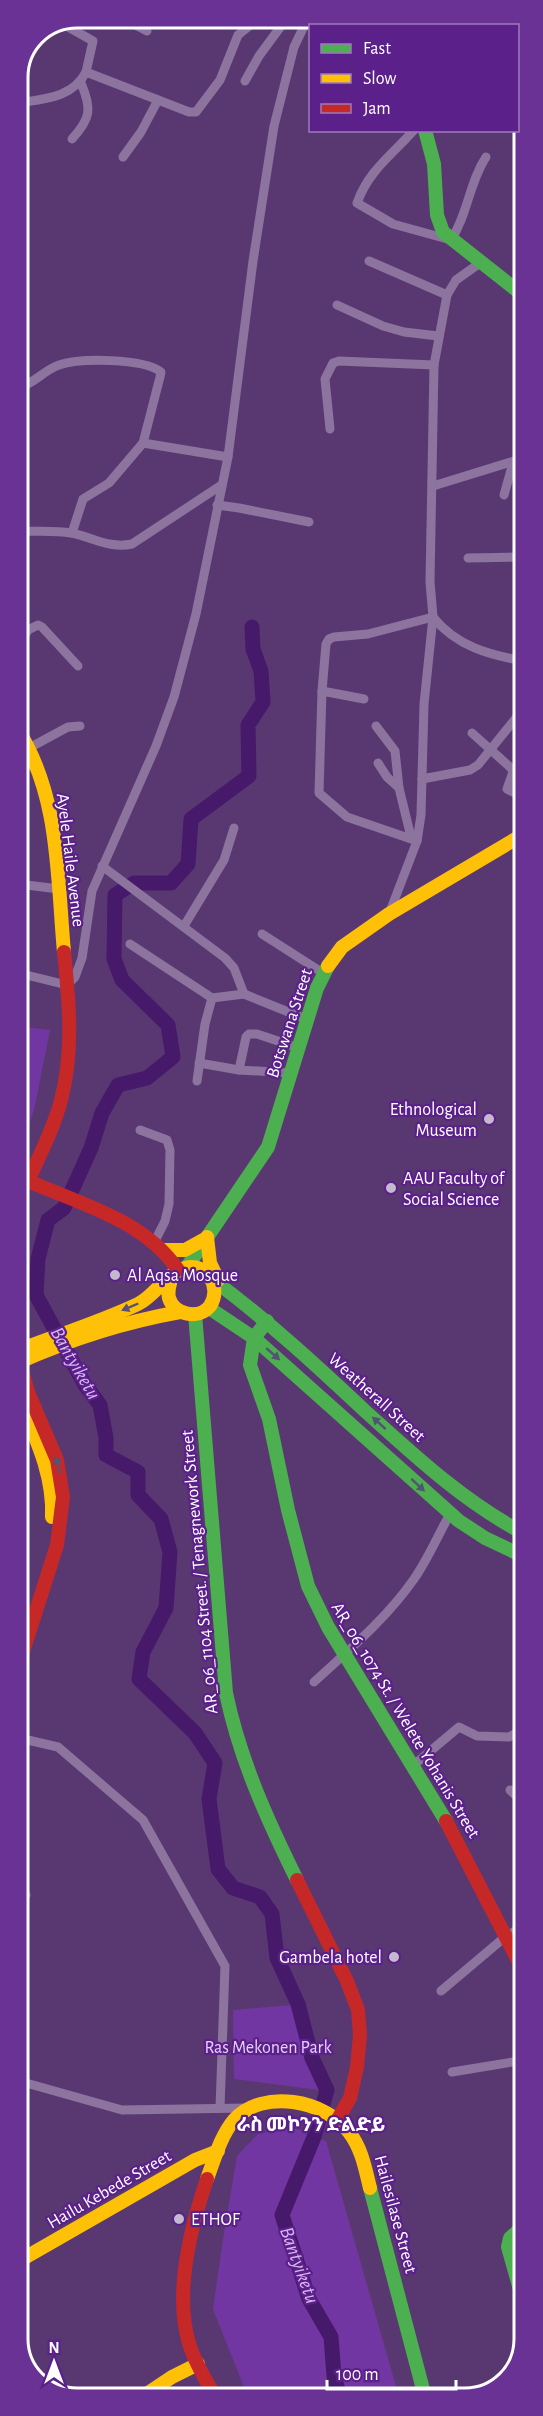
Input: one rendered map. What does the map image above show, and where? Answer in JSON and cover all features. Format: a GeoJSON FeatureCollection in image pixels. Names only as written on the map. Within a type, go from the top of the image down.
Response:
{"type":"FeatureCollection","features":[{"type":"Feature","properties":{"kind":"main road"},"geometry":{"type":"LineString","coordinates":[[426,132],[434,165],[437,215],[443,232],[514,288]]}},
{"type":"Feature","properties":{"kind":"main road","name":"Ayele Haile Avenue"},"geometry":{"type":"LineString","coordinates":[[28,750],[46,792],[51,823],[67,985],[68,1060],[61,1104],[28,1181]]}},
{"type":"Feature","properties":{"kind":"main road","name":"Botswana Street"},"geometry":{"type":"LineString","coordinates":[[83,1329],[153,1295],[179,1271],[207,1237],[268,1147],[323,973],[342,947],[389,914],[514,840]]}},
{"type":"Feature","properties":{"kind":"main road"},"geometry":{"type":"LineString","coordinates":[[28,1181],[108,1215],[159,1246],[179,1271]]}},
{"type":"Feature","properties":{"kind":"main road"},"geometry":{"type":"LineString","coordinates":[[28,1355],[83,1329],[180,1312],[195,1314],[209,1308],[217,1282],[210,1263],[207,1237],[185,1250],[159,1246]]}},
{"type":"Feature","properties":{"kind":"main road"},"geometry":{"type":"LineString","coordinates":[[179,1271],[201,1269],[217,1282]]}},
{"type":"Feature","properties":{"kind":"main road"},"geometry":{"type":"LineString","coordinates":[[179,1271],[167,1292],[173,1307],[180,1312]]}},
{"type":"Feature","properties":{"kind":"main road","name":"Weatherall Street"},"geometry":{"type":"LineString","coordinates":[[217,1282],[267,1321],[437,1476],[484,1512],[514,1528]]}},
{"type":"Feature","properties":{"kind":"main road"},"geometry":{"type":"LineString","coordinates":[[209,1308],[254,1338],[450,1514],[482,1538],[514,1552]]}},
{"type":"Feature","properties":{"kind":"main road","name":"AR_06_1104 Street. / Tenagnework Street"},"geometry":{"type":"LineString","coordinates":[[195,1314],[226,1693],[234,1735],[258,1795],[359,2012],[357,2069],[348,2102],[338,2119]]}},
{"type":"Feature","properties":{"kind":"main road"},"geometry":{"type":"LineString","coordinates":[[254,1338],[267,1321]]}},
{"type":"Feature","properties":{"kind":"main road","name":"AR_06_1074 St. / Welete Yohanis Street"},"geometry":{"type":"LineString","coordinates":[[254,1338],[250,1365],[272,1426],[288,1510],[308,1586],[318,1609],[344,1654],[415,1764],[464,1852],[514,1954]]}},
{"type":"Feature","properties":{"kind":"main road"},"geometry":{"type":"LineString","coordinates":[[28,1350],[38,1349]]}},
{"type":"Feature","properties":{"kind":"main road"},"geometry":{"type":"LineString","coordinates":[[28,1376],[38,1349]]}},
{"type":"Feature","properties":{"kind":"main road"},"geometry":{"type":"LineString","coordinates":[[28,1409],[57,1460],[63,1497],[57,1545],[28,1636]]}},
{"type":"Feature","properties":{"kind":"main road"},"geometry":{"type":"LineString","coordinates":[[28,1414],[41,1448],[51,1486],[53,1506],[51,1528],[28,1604]]}},
{"type":"Feature","properties":{"kind":"main road","name":"Hailesilase Street"},"geometry":{"type":"LineString","coordinates":[[210,2387],[186,2333],[184,2310],[186,2276],[197,2209],[210,2168],[228,2128],[238,2116],[250,2108],[282,2101],[320,2109],[338,2119],[351,2132],[364,2160],[424,2388]]}},
{"type":"Feature","properties":{"kind":"main road","name":"Hailu Kebede Street"},"geometry":{"type":"LineString","coordinates":[[28,2256],[195,2160],[218,2151]]}},
{"type":"Feature","properties":{"kind":"main road"},"geometry":{"type":"LineString","coordinates":[[514,2235],[510,2238],[508,2247],[514,2268]]}},
{"type":"Feature","properties":{"kind":"main road"},"geometry":{"type":"LineString","coordinates":[[157,2387],[198,2364]]}},
{"type":"Feature","properties":{"kind":"street"},"geometry":{"type":"LineString","coordinates":[[142,28],[147,31]]}},
{"type":"Feature","properties":{"kind":"street"},"geometry":{"type":"LineString","coordinates":[[86,72],[189,112],[195,112],[220,80],[238,35],[246,28]]}},
{"type":"Feature","properties":{"kind":"street"},"geometry":{"type":"LineString","coordinates":[[28,102],[48,99],[81,83],[86,72],[93,40],[72,29]]}},
{"type":"Feature","properties":{"kind":"street"},"geometry":{"type":"LineString","coordinates":[[245,81],[259,56],[279,29]]}},
{"type":"Feature","properties":{"kind":"street"},"geometry":{"type":"LineString","coordinates":[[28,975],[67,985],[75,977],[80,964],[92,891],[156,746],[174,698],[196,614],[220,486],[228,457],[259,218],[274,126],[294,47],[303,29]]}},
{"type":"Feature","properties":{"kind":"street"},"geometry":{"type":"LineString","coordinates":[[72,139],[84,125],[88,115],[87,97],[81,83]]}},
{"type":"Feature","properties":{"kind":"street"},"geometry":{"type":"LineString","coordinates":[[123,156],[141,132],[158,100]]}},
{"type":"Feature","properties":{"kind":"street"},"geometry":{"type":"LineString","coordinates":[[412,132],[373,172],[364,185],[357,203],[393,224],[451,240],[464,216],[475,177],[486,157]]}},
{"type":"Feature","properties":{"kind":"street"},"geometry":{"type":"LineString","coordinates":[[369,261],[447,295]]}},
{"type":"Feature","properties":{"kind":"street"},"geometry":{"type":"LineString","coordinates":[[389,914],[422,815],[424,704],[433,617],[430,582],[434,365],[438,336],[447,295],[456,280],[480,263]]}},
{"type":"Feature","properties":{"kind":"street"},"geometry":{"type":"LineString","coordinates":[[338,305],[383,326],[404,332],[438,336]]}},
{"type":"Feature","properties":{"kind":"street"},"geometry":{"type":"LineString","coordinates":[[28,385],[57,366],[68,363],[124,361],[155,367],[161,372],[143,443],[133,458],[109,483],[83,499],[72,533]]}},
{"type":"Feature","properties":{"kind":"street"},"geometry":{"type":"LineString","coordinates":[[330,429],[325,379],[333,363],[339,361],[434,365]]}},
{"type":"Feature","properties":{"kind":"street"},"geometry":{"type":"LineString","coordinates":[[143,443],[228,457]]}},
{"type":"Feature","properties":{"kind":"street"},"geometry":{"type":"LineString","coordinates":[[432,486],[513,463]]}},
{"type":"Feature","properties":{"kind":"street"},"geometry":{"type":"LineString","coordinates":[[504,495],[513,463]]}},
{"type":"Feature","properties":{"kind":"street"},"geometry":{"type":"LineString","coordinates":[[28,531],[72,533],[110,545],[132,544],[220,486]]}},
{"type":"Feature","properties":{"kind":"street"},"geometry":{"type":"LineString","coordinates":[[217,505],[239,507],[309,522]]}},
{"type":"Feature","properties":{"kind":"street"},"geometry":{"type":"LineString","coordinates":[[468,558],[514,557]]}},
{"type":"Feature","properties":{"kind":"street"},"geometry":{"type":"LineString","coordinates":[[433,617],[446,633],[470,646],[514,660]]}},
{"type":"Feature","properties":{"kind":"street"},"geometry":{"type":"LineString","coordinates":[[414,839],[347,817],[319,793],[326,644],[329,639],[368,634],[433,617]]}},
{"type":"Feature","properties":{"kind":"street"},"geometry":{"type":"LineString","coordinates":[[28,630],[38,625],[42,627],[78,666]]}},
{"type":"Feature","properties":{"kind":"street"},"geometry":{"type":"LineString","coordinates":[[322,691],[364,699]]}},
{"type":"Feature","properties":{"kind":"street"},"geometry":{"type":"LineString","coordinates":[[422,779],[470,770],[478,765],[514,720]]}},
{"type":"Feature","properties":{"kind":"street"},"geometry":{"type":"LineString","coordinates":[[28,737],[80,726]]}},
{"type":"Feature","properties":{"kind":"street"},"geometry":{"type":"LineString","coordinates":[[376,726],[394,751],[399,788],[414,839]]}},
{"type":"Feature","properties":{"kind":"street"},"geometry":{"type":"LineString","coordinates":[[472,733],[513,770],[507,789],[514,793]]}},
{"type":"Feature","properties":{"kind":"street"},"geometry":{"type":"LineString","coordinates":[[28,766],[36,764]]}},
{"type":"Feature","properties":{"kind":"street"},"geometry":{"type":"LineString","coordinates":[[378,764],[399,788]]}},
{"type":"Feature","properties":{"kind":"street"},"geometry":{"type":"LineString","coordinates":[[184,927],[224,860],[234,828]]}},
{"type":"Feature","properties":{"kind":"street"},"geometry":{"type":"LineString","coordinates":[[102,866],[225,958],[234,968],[244,994]]}},
{"type":"Feature","properties":{"kind":"street"},"geometry":{"type":"LineString","coordinates":[[28,885],[58,889]]}},
{"type":"Feature","properties":{"kind":"street"},"geometry":{"type":"LineString","coordinates":[[262,934],[323,973]]}},
{"type":"Feature","properties":{"kind":"street"},"geometry":{"type":"LineString","coordinates":[[130,944],[212,998],[244,994],[308,1020]]}},
{"type":"Feature","properties":{"kind":"street"},"geometry":{"type":"LineString","coordinates":[[197,1081],[212,998]]}},
{"type":"Feature","properties":{"kind":"street"},"geometry":{"type":"LineString","coordinates":[[239,1070],[246,1037],[249,1034],[257,1034],[300,1048]]}},
{"type":"Feature","properties":{"kind":"street"},"geometry":{"type":"LineString","coordinates":[[199,1063],[239,1070],[291,1073]]}},
{"type":"Feature","properties":{"kind":"street"},"geometry":{"type":"LineString","coordinates":[[140,1130],[167,1140],[170,1150],[169,1204],[159,1246]]}},
{"type":"Feature","properties":{"kind":"street"},"geometry":{"type":"LineString","coordinates":[[314,1682],[370,1631],[415,1577],[450,1514]]}},
{"type":"Feature","properties":{"kind":"street"},"geometry":{"type":"LineString","coordinates":[[415,1764],[459,1727],[477,1736],[509,1737],[514,1734]]}},
{"type":"Feature","properties":{"kind":"street"},"geometry":{"type":"LineString","coordinates":[[28,1740],[58,1746],[143,1820],[225,1966],[220,2108]]}},
{"type":"Feature","properties":{"kind":"street"},"geometry":{"type":"LineString","coordinates":[[510,1790],[514,1794]]}},
{"type":"Feature","properties":{"kind":"street"},"geometry":{"type":"LineString","coordinates":[[441,1991],[514,1932]]}},
{"type":"Feature","properties":{"kind":"street"},"geometry":{"type":"LineString","coordinates":[[452,2072],[514,2062]]}},
{"type":"Feature","properties":{"kind":"street"},"geometry":{"type":"LineString","coordinates":[[28,2084],[122,2110],[250,2108]]}},
{"type":"Feature","properties":{"kind":"green space"},"geometry":{"type":"Polygon","coordinates":[[[28,1027],[50,1030],[34,1110],[28,1127],[28,1027]]]}},
{"type":"Feature","properties":{"kind":"green space","name":"Ras Mekonen Park"},"geometry":{"type":"Polygon","coordinates":[[[292,2005],[319,2090],[234,2079],[233,2010],[292,2005]]]}},
{"type":"Feature","properties":{"kind":"green space"},"geometry":{"type":"Polygon","coordinates":[[[292,2127],[326,2141],[396,2388],[244,2387],[213,2309],[237,2156],[258,2134],[292,2127]]]}},
{"type":"Feature","properties":{"kind":"waterway","name":"Bantyiketu"},"geometry":{"type":"LineString","coordinates":[[252,627],[253,649],[261,671],[263,702],[248,725],[249,776],[191,819],[188,864],[171,883],[134,883],[115,895],[114,959],[122,980],[168,1025],[173,1057],[147,1078],[118,1085],[102,1113],[91,1148],[64,1208],[48,1220],[38,1259],[36,1295],[85,1385],[100,1405],[106,1438],[106,1455],[138,1472],[138,1495],[161,1519],[170,1552],[166,1608],[143,1652],[139,1679],[195,1733],[215,1763],[209,1799],[218,1869],[233,1888],[260,1897],[272,1914],[277,1958],[298,2004],[312,2058],[327,2090],[314,2137],[282,2215],[309,2299],[331,2337],[334,2376],[337,2388]]}},
{"type":"Feature","properties":{"kind":"traffic: fast"},"geometry":{"type":"LineString","coordinates":[[426,132],[434,164],[437,215],[443,232],[514,288]]}},
{"type":"Feature","properties":{"kind":"traffic: fast"},"geometry":{"type":"LineString","coordinates":[[187,1267],[268,1147],[317,988],[328,966]]}},
{"type":"Feature","properties":{"kind":"traffic: fast"},"geometry":{"type":"LineString","coordinates":[[212,1279],[290,1343],[441,1478],[481,1508],[514,1528]]}},
{"type":"Feature","properties":{"kind":"traffic: fast"},"geometry":{"type":"LineString","coordinates":[[209,1308],[254,1338],[459,1521],[485,1538],[514,1552]]}},
{"type":"Feature","properties":{"kind":"traffic: fast"},"geometry":{"type":"LineString","coordinates":[[195,1314],[226,1693],[255,1789],[297,1880]]}},
{"type":"Feature","properties":{"kind":"traffic: fast"},"geometry":{"type":"LineString","coordinates":[[267,1321],[254,1338],[250,1365],[269,1419],[288,1510],[308,1586],[328,1627],[446,1821]]}},
{"type":"Feature","properties":{"kind":"traffic: fast"},"geometry":{"type":"LineString","coordinates":[[370,2188],[423,2388]]}},
{"type":"Feature","properties":{"kind":"traffic: fast"},"geometry":{"type":"LineString","coordinates":[[514,2235],[510,2238],[508,2247],[514,2268]]}},
{"type":"Feature","properties":{"kind":"traffic: slow"},"geometry":{"type":"LineString","coordinates":[[28,748],[42,782],[49,809],[57,866],[64,952]]}},
{"type":"Feature","properties":{"kind":"traffic: slow"},"geometry":{"type":"LineString","coordinates":[[328,966],[342,947],[389,914],[514,840]]}},
{"type":"Feature","properties":{"kind":"traffic: slow"},"geometry":{"type":"LineString","coordinates":[[207,1237],[210,1263],[218,1280]]}},
{"type":"Feature","properties":{"kind":"traffic: slow"},"geometry":{"type":"LineString","coordinates":[[163,1250],[185,1250],[203,1240]]}},
{"type":"Feature","properties":{"kind":"traffic: slow"},"geometry":{"type":"LineString","coordinates":[[28,1347],[138,1304],[172,1274],[185,1268],[200,1269],[211,1278],[214,1292],[210,1306],[200,1313],[181,1312],[172,1304],[168,1295],[172,1276]]}},
{"type":"Feature","properties":{"kind":"traffic: slow"},"geometry":{"type":"LineString","coordinates":[[28,1358],[98,1332],[180,1312]]}},
{"type":"Feature","properties":{"kind":"traffic: slow"},"geometry":{"type":"LineString","coordinates":[[28,1420],[47,1471],[52,1517]]}},
{"type":"Feature","properties":{"kind":"traffic: slow"},"geometry":{"type":"LineString","coordinates":[[207,2179],[222,2140],[234,2120],[246,2110],[277,2101],[310,2106],[338,2121],[349,2132],[360,2152],[370,2188]]}},
{"type":"Feature","properties":{"kind":"traffic: slow"},"geometry":{"type":"LineString","coordinates":[[28,2256],[195,2160],[218,2151]]}},
{"type":"Feature","properties":{"kind":"traffic: slow"},"geometry":{"type":"LineString","coordinates":[[157,2387],[198,2364]]}},
{"type":"Feature","properties":{"kind":"traffic: jam"},"geometry":{"type":"LineString","coordinates":[[64,952],[69,1026],[68,1063],[55,1121],[28,1181],[90,1206],[130,1226],[148,1238],[178,1270]]}},
{"type":"Feature","properties":{"kind":"traffic: jam"},"geometry":{"type":"LineString","coordinates":[[28,1392],[57,1460],[63,1497],[57,1545],[28,1636]]}},
{"type":"Feature","properties":{"kind":"traffic: jam"},"geometry":{"type":"LineString","coordinates":[[446,1821],[514,1953]]}},
{"type":"Feature","properties":{"kind":"traffic: jam"},"geometry":{"type":"LineString","coordinates":[[297,1880],[347,1981],[358,2010],[360,2035],[357,2067],[350,2098],[338,2119]]}},
{"type":"Feature","properties":{"kind":"traffic: jam"},"geometry":{"type":"LineString","coordinates":[[207,2179],[190,2239],[183,2303],[191,2350],[210,2387]]}},
{"type":"Feature","properties":{"kind":"place","name":"Ethnological Museum"},"geometry":{"type":"Point","coordinates":[489,1119]}},
{"type":"Feature","properties":{"kind":"place","name":"AAU Faculty of Social Science"},"geometry":{"type":"Point","coordinates":[391,1188]}},
{"type":"Feature","properties":{"kind":"place","name":"Al Aqsa Mosque"},"geometry":{"type":"Point","coordinates":[115,1275]}},
{"type":"Feature","properties":{"kind":"place","name":"Gambela hotel"},"geometry":{"type":"Point","coordinates":[394,1957]}},
{"type":"Feature","properties":{"kind":"place","name":"ETHOF"},"geometry":{"type":"Point","coordinates":[179,2219]}},
{"type":"Feature","properties":{"kind":"district","name":"ራስ መኮንን ድልድይ"},"geometry":{"type":"Point","coordinates":[311,2124]}}]}
